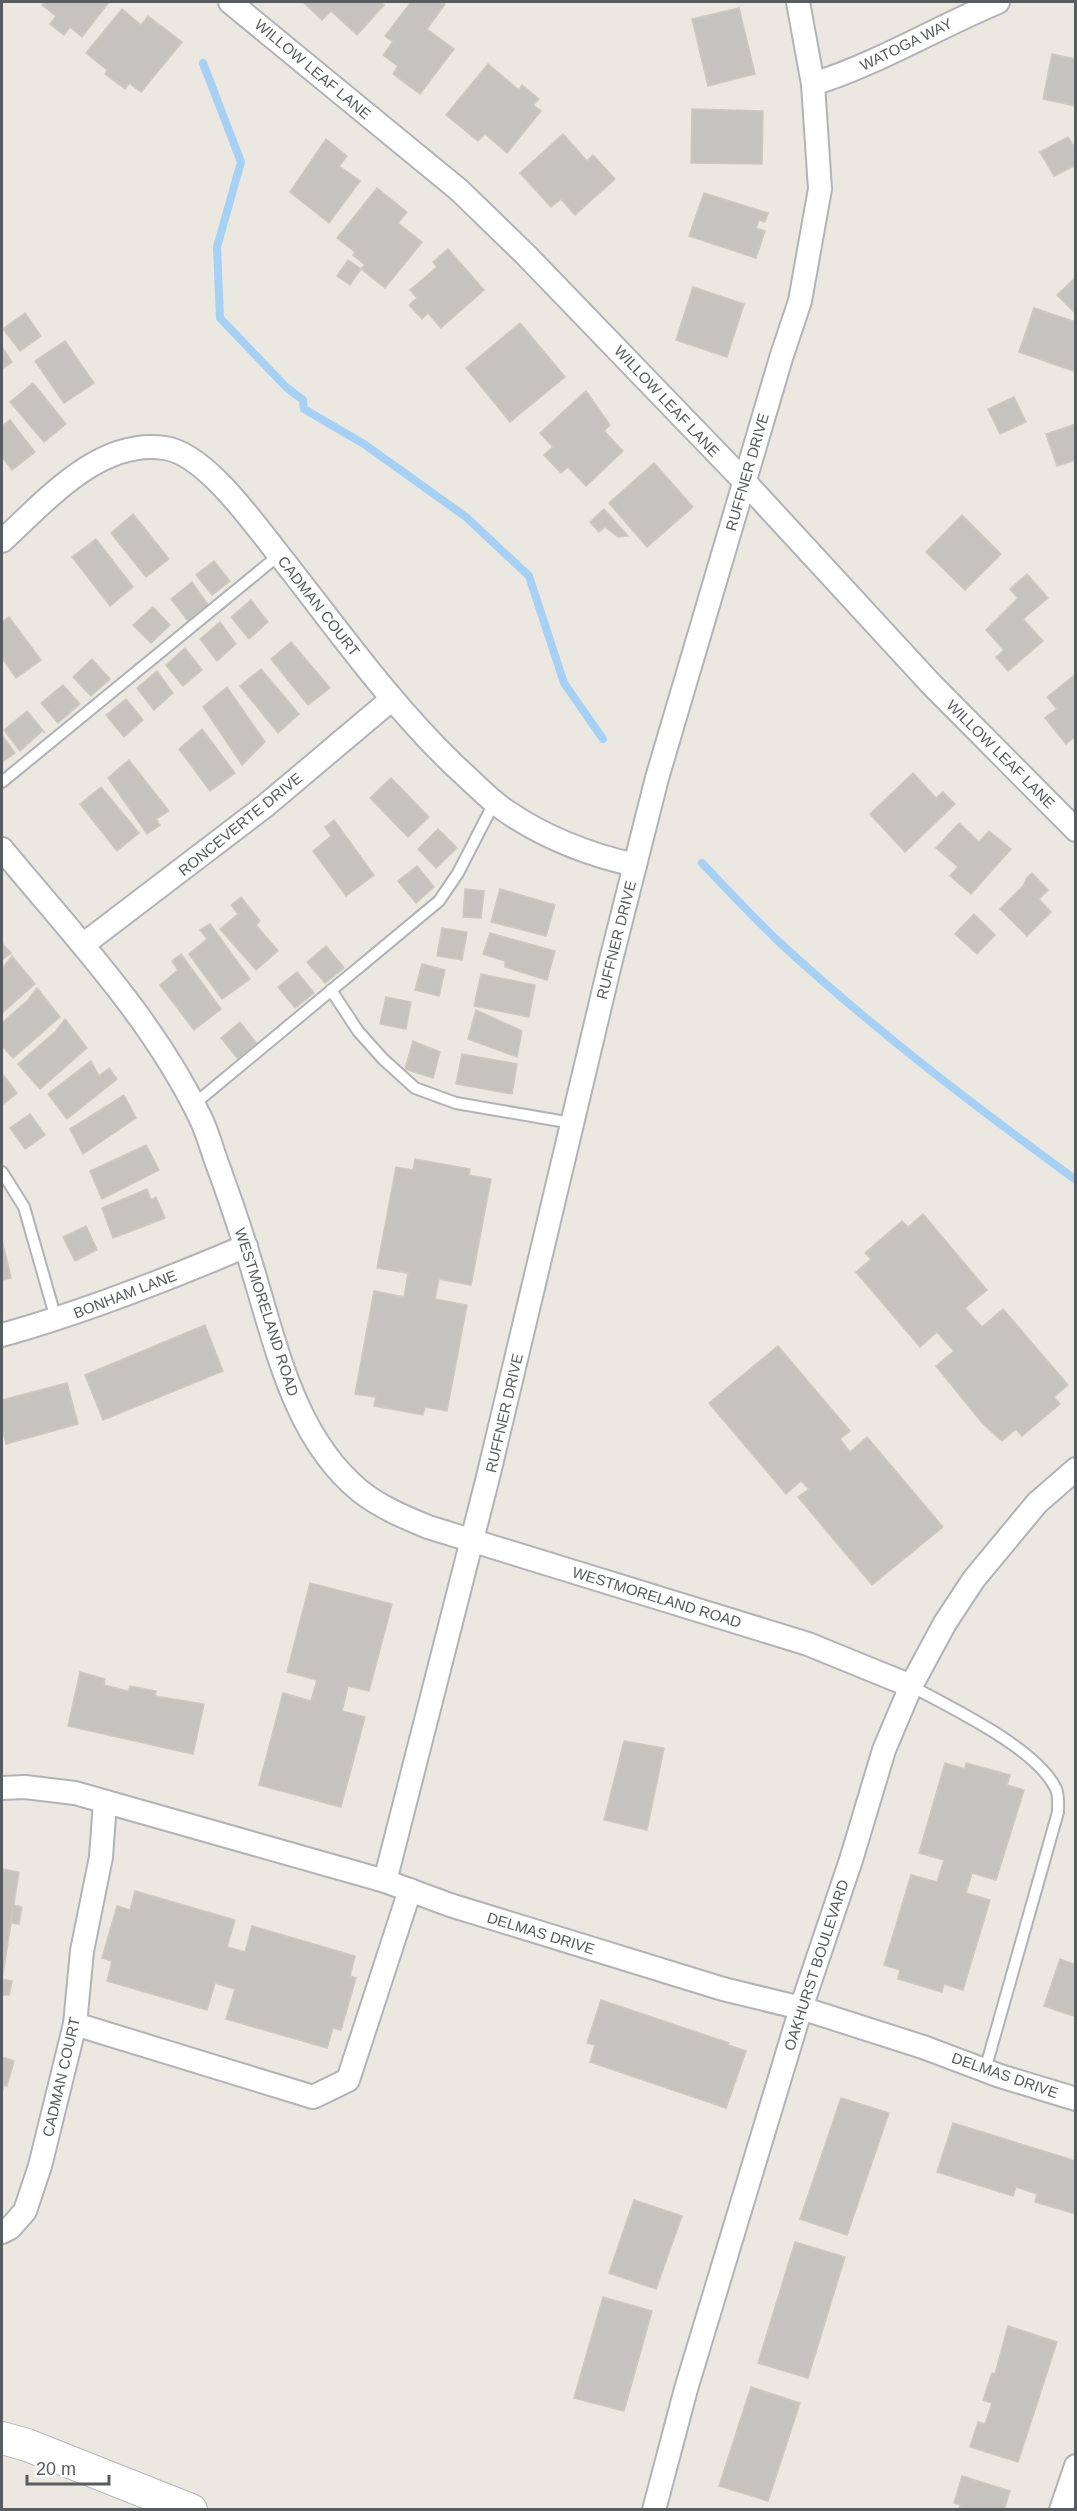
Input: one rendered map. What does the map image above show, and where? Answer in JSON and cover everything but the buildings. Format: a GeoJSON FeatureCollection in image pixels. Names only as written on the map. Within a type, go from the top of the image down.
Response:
{"type":"FeatureCollection","features":[{"type":"Feature","properties":{"kind":"street","name":"WILLOW LEAF LANE"},"geometry":{"type":"LineString","coordinates":[[230,2],[459,190],[599,329],[744,481],[932,685],[1076,830]]}},
{"type":"Feature","properties":{"kind":"street","name":"RUFFNER DRIVE"},"geometry":{"type":"LineString","coordinates":[[385,1881],[488,1477],[657,778],[744,481],[800,301],[820,189],[813,84],[798,2]]}},
{"type":"Feature","properties":{"kind":"street","name":"WATOGA WAY"},"geometry":{"type":"LineString","coordinates":[[813,84],[839,76],[880,58],[950,22],[998,2]]}},
{"type":"Feature","properties":{"kind":"street","name":"CADMAN COURT"},"geometry":{"type":"LineString","coordinates":[[2,540],[94,463],[132,448],[166,448],[201,465],[237,501],[392,699],[428,740],[506,811],[574,847],[601,858],[635,865]]}},
{"type":"Feature","properties":{"kind":"street","name":"RONCEVERTE DRIVE"},"geometry":{"type":"LineString","coordinates":[[84,945],[265,806],[392,699]]}},
{"type":"Feature","properties":{"kind":"street","name":"WESTMORELAND ROAD"},"geometry":{"type":"LineString","coordinates":[[2,849],[84,945],[160,1046],[193,1105],[205,1131],[246,1246],[280,1359],[295,1400],[318,1445],[338,1470],[360,1491],[388,1509],[428,1527],[808,1644],[911,1686]]}},
{"type":"Feature","properties":{"kind":"street","name":"BONHAM LANE"},"geometry":{"type":"LineString","coordinates":[[2,1335],[56,1320],[246,1246]]}},
{"type":"Feature","properties":{"kind":"street","name":"OAKHURST BOULEVARD"},"geometry":{"type":"LineString","coordinates":[[654,2510],[686,2389],[801,2008],[851,1860],[884,1750],[911,1686],[945,1623],[974,1579],[1037,1503],[1076,1469]]}},
{"type":"Feature","properties":{"kind":"street","name":"DELMAS DRIVE"},"geometry":{"type":"LineString","coordinates":[[2,1788],[25,1786],[75,1793],[385,1881],[450,1905],[723,1989],[801,2008],[1076,2099]]}},
{"type":"Feature","properties":{"kind":"street","name":"CADMAN COURT"},"geometry":{"type":"LineString","coordinates":[[2,2232],[10,2228],[25,2211],[40,2166],[75,2024],[82,1951],[100,1857],[105,1802]]}},
{"type":"Feature","properties":{"kind":"street"},"geometry":{"type":"LineString","coordinates":[[75,2024],[312,2097],[348,2080],[410,1890]]}},
{"type":"Feature","properties":{"kind":"street"},"geometry":{"type":"LineString","coordinates":[[2,2438],[27,2445],[191,2510]]}},
{"type":"Feature","properties":{"kind":"street"},"geometry":{"type":"LineString","coordinates":[[1061,2510],[1076,2466]]}},
{"type":"Feature","properties":{"kind":"lane"},"geometry":{"type":"LineString","coordinates":[[2,782],[279,555]]}},
{"type":"Feature","properties":{"kind":"lane"},"geometry":{"type":"LineString","coordinates":[[193,1105],[439,901],[458,873],[495,801]]}},
{"type":"Feature","properties":{"kind":"lane"},"geometry":{"type":"LineString","coordinates":[[332,990],[358,1031],[415,1088],[456,1103],[572,1123]]}},
{"type":"Feature","properties":{"kind":"lane"},"geometry":{"type":"LineString","coordinates":[[2,1172],[24,1207],[56,1320]]}},
{"type":"Feature","properties":{"kind":"lane"},"geometry":{"type":"LineString","coordinates":[[911,1686],[993,1731],[1033,1760],[1057,1790],[1058,1812],[985,2070]]}},
{"type":"Feature","properties":{"kind":"waterway"},"geometry":{"type":"LineString","coordinates":[[203,63],[241,162],[217,247],[220,318],[286,387],[303,400],[304,409],[364,444],[466,517],[529,576],[564,683],[603,739]]}},
{"type":"Feature","properties":{"kind":"waterway"},"geometry":{"type":"LineString","coordinates":[[702,863],[778,941],[849,1004],[961,1094],[1076,1180]]}}]}
